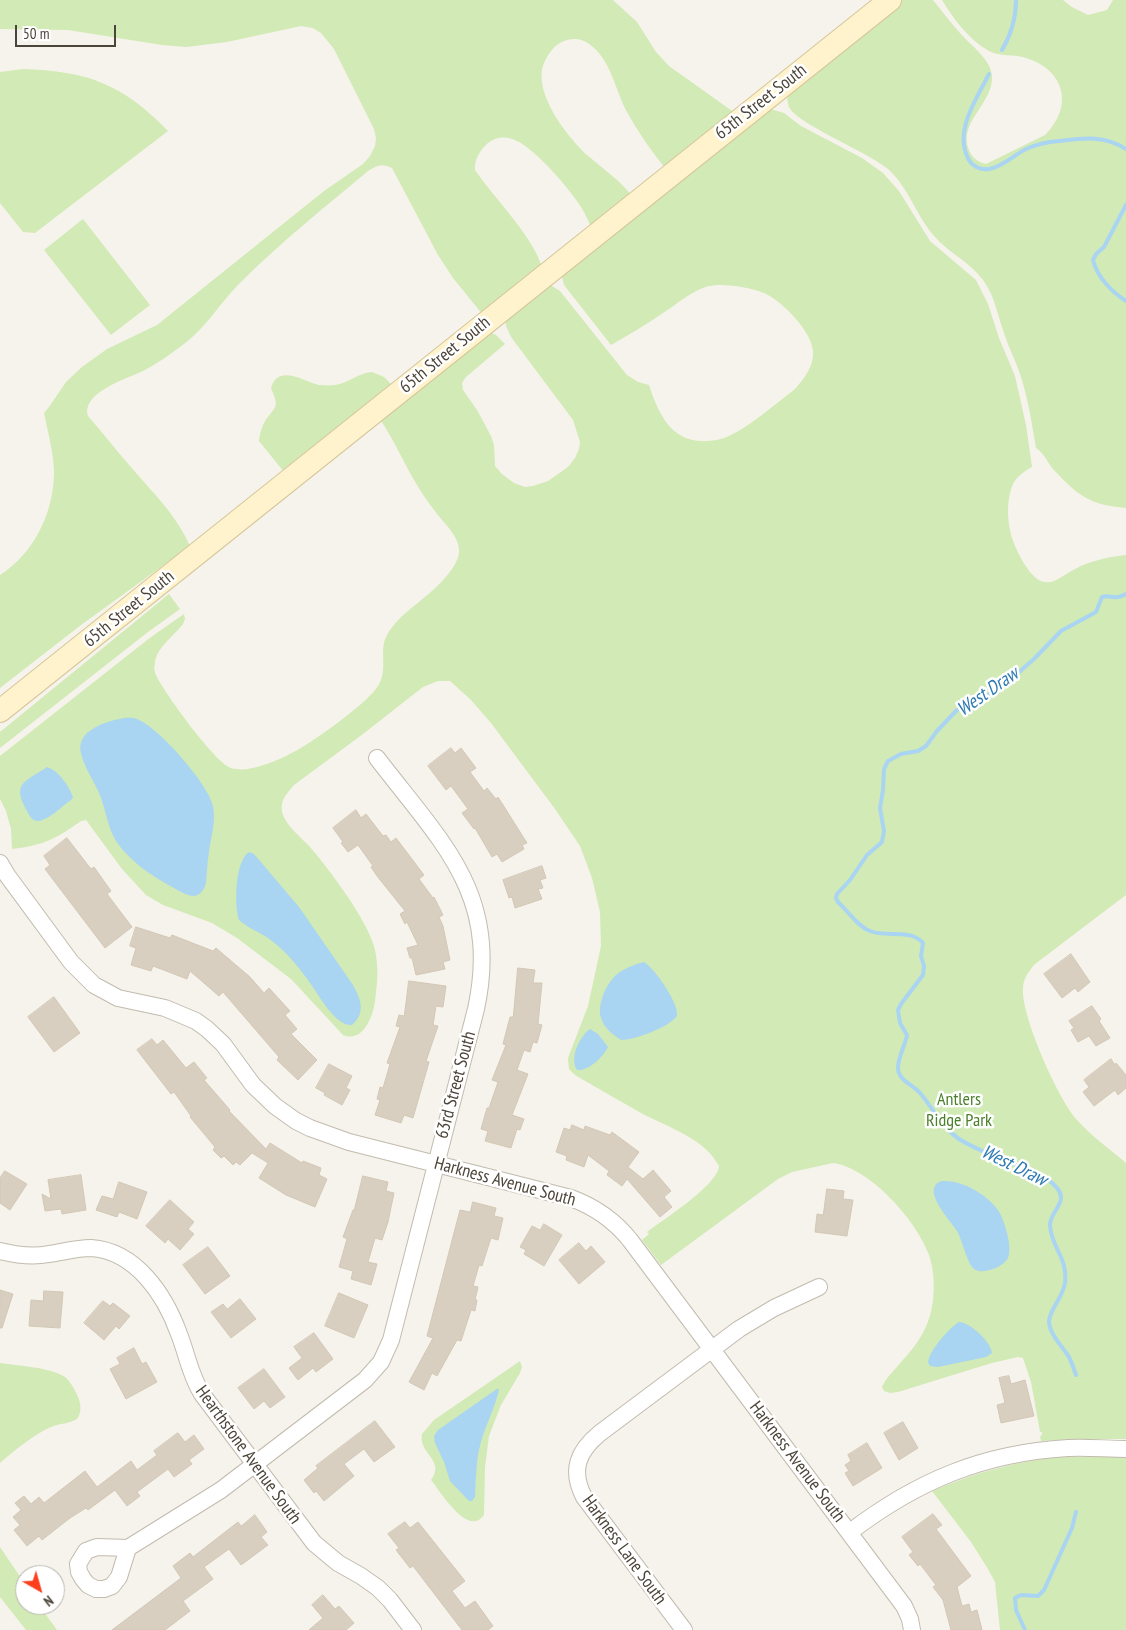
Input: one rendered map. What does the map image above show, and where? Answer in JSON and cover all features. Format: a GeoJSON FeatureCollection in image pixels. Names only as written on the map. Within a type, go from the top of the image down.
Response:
{"type":"FeatureCollection","features":[{"type":"Feature","properties":{"kind":"street","name":"65th Street South"},"geometry":{"type":"LineString","coordinates":[[0,711],[890,0]]}},
{"type":"Feature","properties":{"kind":"street","name":"63rd Street South"},"geometry":{"type":"LineString","coordinates":[[128,1548],[221,1490],[365,1380],[381,1362],[393,1332],[480,990],[483,960],[475,906],[459,869],[446,848],[376,758]]}},
{"type":"Feature","properties":{"kind":"street","name":"Harkness Avenue South"},"geometry":{"type":"LineString","coordinates":[[0,863],[7,876],[77,968],[99,989],[124,1000],[171,1010],[202,1025],[224,1044],[257,1090],[296,1121],[336,1138],[571,1198],[604,1214],[616,1224],[630,1240],[904,1606],[910,1619],[912,1630]]}},
{"type":"Feature","properties":{"kind":"street","name":"Hearthstone Avenue South"},"geometry":{"type":"LineString","coordinates":[[0,1251],[33,1256],[93,1248],[116,1254],[136,1266],[150,1280],[169,1311],[179,1331],[193,1379],[254,1465],[318,1547],[378,1588],[390,1600],[413,1630]]}},
{"type":"Feature","properties":{"kind":"street","name":"Harkness Lane South"},"geometry":{"type":"LineString","coordinates":[[684,1630],[586,1501],[578,1485],[577,1470],[582,1451],[591,1440],[739,1329],[764,1313],[819,1287]]}},
{"type":"Feature","properties":{"kind":"street"},"geometry":{"type":"LineString","coordinates":[[850,1532],[880,1510],[925,1484],[939,1477],[984,1462],[1023,1453],[1058,1449],[1126,1449]]}},
{"type":"Feature","properties":{"kind":"green space"},"geometry":{"type":"Polygon","coordinates":[[[0,0],[613,0],[637,22],[656,52],[669,66],[735,113],[666,169],[645,142],[631,119],[608,66],[596,50],[586,42],[577,39],[567,40],[557,45],[544,63],[542,74],[547,100],[570,137],[632,196],[592,228],[576,199],[552,170],[533,152],[510,138],[502,137],[488,143],[478,155],[475,170],[522,230],[542,267],[483,315],[453,278],[438,255],[392,168],[380,165],[368,171],[272,252],[234,289],[189,340],[154,365],[108,387],[92,400],[88,407],[88,416],[171,513],[190,546],[81,625],[0,688],[0,575],[23,556],[32,544],[45,518],[53,489],[53,459],[44,413],[66,382],[82,367],[107,349],[157,325],[324,191],[363,164],[375,146],[376,138],[374,129],[334,49],[321,33],[313,28],[301,26],[227,42],[186,47],[162,45],[68,30],[0,29],[0,0]]]}},
{"type":"Feature","properties":{"kind":"green space"},"geometry":{"type":"Polygon","coordinates":[[[902,0],[933,0],[960,33],[986,60],[992,73],[990,89],[971,123],[967,140],[972,155],[978,161],[986,164],[1045,135],[1054,124],[1060,112],[1061,90],[1057,80],[1050,71],[1039,64],[1022,57],[993,53],[975,41],[962,28],[942,0],[1063,0],[1088,15],[1107,10],[1113,0],[1126,0],[1126,508],[1114,507],[1085,498],[1053,469],[1036,448],[1028,402],[1020,374],[991,293],[978,274],[928,229],[902,185],[888,169],[819,130],[795,114],[789,107],[787,100],[788,92],[902,0]]]}},
{"type":"Feature","properties":{"kind":"green space"},"geometry":{"type":"Polygon","coordinates":[[[23,69],[66,73],[103,83],[135,102],[168,131],[35,233],[23,232],[0,203],[0,72],[23,69]]]}},
{"type":"Feature","properties":{"kind":"green space","name":"Antlers Ridge Park"},"geometry":{"type":"Polygon","coordinates":[[[767,108],[784,113],[801,126],[862,158],[883,173],[899,191],[930,241],[976,280],[988,304],[999,338],[1015,376],[1026,425],[1032,467],[1019,476],[1013,484],[1008,513],[1011,536],[1027,568],[1038,580],[1051,582],[1089,563],[1126,555],[1126,895],[1035,964],[1026,977],[1023,987],[1024,1000],[1034,1035],[1060,1094],[1082,1126],[1126,1163],[1126,1439],[1041,1441],[1040,1436],[1042,1432],[1040,1432],[1031,1382],[1023,1358],[1018,1357],[992,1363],[898,1392],[890,1393],[884,1391],[882,1387],[885,1381],[918,1341],[928,1323],[933,1298],[932,1269],[923,1241],[903,1212],[876,1185],[847,1167],[833,1163],[792,1172],[778,1179],[661,1265],[642,1240],[649,1234],[647,1232],[677,1211],[710,1183],[719,1166],[712,1156],[695,1141],[643,1114],[575,1075],[569,1069],[568,1058],[588,1006],[601,946],[600,912],[592,878],[580,846],[555,809],[491,723],[471,700],[450,681],[438,681],[423,687],[294,785],[282,804],[282,812],[286,822],[310,847],[347,896],[365,925],[375,950],[377,987],[374,1007],[367,1025],[362,1032],[355,1036],[343,1035],[291,979],[237,938],[212,923],[163,905],[146,895],[122,869],[86,820],[49,840],[12,849],[11,829],[6,811],[0,799],[0,756],[151,637],[184,614],[183,624],[159,652],[154,669],[168,696],[190,726],[214,754],[231,768],[257,767],[292,753],[334,726],[371,694],[381,680],[384,641],[392,627],[406,612],[444,579],[452,569],[459,554],[457,540],[419,489],[379,418],[487,331],[496,335],[505,344],[466,377],[462,383],[463,390],[477,410],[491,436],[494,445],[495,466],[514,483],[525,487],[548,481],[568,467],[575,458],[580,442],[573,420],[511,337],[506,326],[505,317],[547,283],[560,291],[627,375],[638,382],[649,385],[661,415],[682,436],[692,440],[703,441],[726,437],[755,420],[795,389],[805,377],[812,362],[812,344],[803,327],[796,319],[781,304],[766,294],[730,286],[716,285],[704,287],[611,345],[564,285],[561,272],[767,108]]]}},
{"type":"Feature","properties":{"kind":"green space"},"geometry":{"type":"Polygon","coordinates":[[[83,219],[150,305],[111,335],[44,250],[83,219]]]}},
{"type":"Feature","properties":{"kind":"green space"},"geometry":{"type":"Polygon","coordinates":[[[372,372],[384,377],[393,386],[284,472],[259,441],[264,423],[276,404],[271,388],[274,381],[286,375],[319,385],[333,385],[372,372]]]}},
{"type":"Feature","properties":{"kind":"green space"},"geometry":{"type":"Polygon","coordinates":[[[169,594],[180,609],[0,748],[0,732],[169,594]]]}},
{"type":"Feature","properties":{"kind":"green space"},"geometry":{"type":"Polygon","coordinates":[[[520,1361],[522,1367],[520,1373],[501,1405],[489,1436],[485,1467],[484,1515],[477,1521],[470,1521],[455,1510],[431,1480],[435,1473],[435,1467],[434,1462],[424,1447],[422,1434],[434,1420],[520,1361]]]}},
{"type":"Feature","properties":{"kind":"green space"},"geometry":{"type":"Polygon","coordinates":[[[0,1363],[43,1369],[65,1377],[76,1392],[79,1400],[80,1414],[77,1419],[71,1422],[44,1430],[24,1443],[0,1463],[0,1363]]]}},
{"type":"Feature","properties":{"kind":"green space"},"geometry":{"type":"Polygon","coordinates":[[[1065,1457],[1126,1457],[1126,1630],[1000,1630],[995,1582],[971,1542],[932,1491],[997,1468],[1030,1461],[1065,1457]]]}},
{"type":"Feature","properties":{"kind":"green space"},"geometry":{"type":"Polygon","coordinates":[[[0,1547],[15,1569],[15,1615],[46,1615],[57,1630],[26,1630],[0,1597],[0,1547]]]}},
{"type":"Feature","properties":{"kind":"water"},"geometry":{"type":"Polygon","coordinates":[[[124,718],[137,719],[159,734],[193,771],[209,796],[213,806],[213,829],[206,883],[199,894],[191,896],[156,878],[122,849],[111,830],[100,795],[82,758],[80,745],[83,738],[94,728],[124,718]]]}},
{"type":"Feature","properties":{"kind":"water"},"geometry":{"type":"Polygon","coordinates":[[[47,767],[63,779],[73,797],[51,815],[36,821],[32,819],[22,802],[20,789],[27,780],[47,767]]]}},
{"type":"Feature","properties":{"kind":"water"},"geometry":{"type":"Polygon","coordinates":[[[249,852],[254,854],[299,907],[353,985],[360,1001],[361,1011],[352,1025],[340,1021],[334,1015],[301,971],[280,948],[239,920],[236,904],[238,874],[244,857],[249,852]]]}},
{"type":"Feature","properties":{"kind":"water"},"geometry":{"type":"Polygon","coordinates":[[[644,962],[654,972],[670,995],[677,1010],[677,1016],[667,1024],[651,1032],[635,1038],[621,1040],[609,1031],[602,1022],[600,1013],[601,1001],[606,989],[616,975],[629,967],[644,962]]]}},
{"type":"Feature","properties":{"kind":"water"},"geometry":{"type":"Polygon","coordinates":[[[590,1029],[598,1034],[608,1047],[595,1063],[582,1070],[577,1070],[574,1060],[575,1054],[579,1042],[590,1029]]]}},
{"type":"Feature","properties":{"kind":"water"},"geometry":{"type":"Polygon","coordinates":[[[942,1181],[950,1181],[973,1189],[987,1198],[998,1210],[1009,1240],[1008,1258],[1002,1265],[984,1271],[976,1270],[972,1267],[957,1231],[935,1197],[934,1190],[936,1185],[942,1181]]]}},
{"type":"Feature","properties":{"kind":"water"},"geometry":{"type":"Polygon","coordinates":[[[959,1322],[969,1325],[979,1333],[988,1344],[992,1353],[986,1357],[938,1367],[930,1366],[928,1362],[929,1357],[936,1346],[945,1334],[959,1322]]]}},
{"type":"Feature","properties":{"kind":"water"},"geometry":{"type":"Polygon","coordinates":[[[499,1389],[498,1394],[482,1438],[479,1452],[475,1497],[472,1501],[469,1501],[450,1481],[434,1436],[438,1430],[499,1389]]]}},
{"type":"Feature","properties":{"kind":"building"},"geometry":{"type":"Polygon","coordinates":[[[451,748],[455,753],[461,748],[476,768],[470,772],[484,791],[487,788],[496,799],[498,797],[527,843],[522,845],[524,849],[502,862],[497,854],[492,857],[475,828],[462,813],[468,809],[451,786],[446,790],[428,766],[451,748]]]}},
{"type":"Feature","properties":{"kind":"building"},"geometry":{"type":"Polygon","coordinates":[[[356,810],[361,818],[366,814],[383,836],[386,835],[391,842],[396,838],[424,875],[419,879],[434,897],[443,915],[439,917],[443,926],[450,960],[443,962],[445,969],[416,975],[412,958],[410,958],[407,948],[418,945],[407,922],[405,924],[400,914],[405,911],[377,876],[371,867],[373,866],[358,845],[348,852],[341,843],[343,842],[333,828],[356,810]]]}},
{"type":"Feature","properties":{"kind":"building"},"geometry":{"type":"Polygon","coordinates":[[[67,838],[91,869],[94,867],[111,891],[107,894],[132,927],[105,948],[45,869],[50,865],[44,856],[67,838]]]}},
{"type":"Feature","properties":{"kind":"building"},"geometry":{"type":"Polygon","coordinates":[[[542,866],[546,878],[540,880],[543,888],[538,889],[542,899],[515,908],[512,897],[509,898],[503,880],[542,866]]]}},
{"type":"Feature","properties":{"kind":"building"},"geometry":{"type":"Polygon","coordinates":[[[136,927],[170,938],[172,935],[213,951],[216,948],[250,977],[264,993],[269,988],[290,1011],[285,1015],[297,1029],[291,1034],[317,1060],[298,1080],[277,1060],[279,1057],[223,992],[219,996],[190,971],[187,979],[153,966],[151,971],[131,965],[136,948],[130,946],[136,927]]]}},
{"type":"Feature","properties":{"kind":"building"},"geometry":{"type":"Polygon","coordinates":[[[1071,954],[1090,982],[1078,992],[1075,988],[1062,998],[1044,974],[1071,954]]]}},
{"type":"Feature","properties":{"kind":"building"},"geometry":{"type":"Polygon","coordinates":[[[518,968],[535,970],[533,983],[542,983],[538,1024],[542,1025],[537,1043],[533,1042],[530,1052],[524,1050],[517,1070],[528,1074],[512,1115],[524,1119],[520,1130],[517,1129],[511,1148],[485,1141],[488,1131],[481,1129],[487,1108],[489,1108],[498,1082],[492,1080],[506,1045],[503,1044],[510,1017],[513,1017],[518,968]]]}},
{"type":"Feature","properties":{"kind":"building"},"geometry":{"type":"Polygon","coordinates":[[[409,981],[446,986],[443,1007],[436,1006],[433,1025],[438,1026],[426,1061],[429,1062],[413,1118],[404,1115],[401,1123],[375,1115],[380,1100],[377,1099],[380,1087],[383,1088],[390,1064],[387,1063],[400,1027],[396,1026],[399,1015],[404,1016],[409,981]]]}},
{"type":"Feature","properties":{"kind":"building"},"geometry":{"type":"Polygon","coordinates":[[[54,997],[80,1033],[54,1052],[28,1017],[54,997]]]}},
{"type":"Feature","properties":{"kind":"building"},"geometry":{"type":"Polygon","coordinates":[[[1092,1006],[1110,1038],[1096,1046],[1089,1036],[1078,1042],[1071,1030],[1074,1028],[1069,1021],[1092,1006]]]}},
{"type":"Feature","properties":{"kind":"building"},"geometry":{"type":"Polygon","coordinates":[[[152,1039],[157,1045],[163,1040],[186,1068],[194,1062],[207,1078],[204,1080],[229,1111],[266,1149],[270,1143],[302,1163],[303,1161],[321,1168],[319,1175],[327,1179],[315,1207],[286,1195],[259,1178],[268,1163],[252,1153],[240,1165],[236,1162],[233,1165],[224,1156],[221,1158],[213,1150],[215,1147],[190,1117],[174,1092],[171,1094],[137,1050],[152,1039]]]}},
{"type":"Feature","properties":{"kind":"building"},"geometry":{"type":"Polygon","coordinates":[[[1111,1059],[1126,1075],[1126,1088],[1118,1095],[1115,1090],[1094,1106],[1083,1092],[1089,1087],[1084,1080],[1111,1059]]]}},
{"type":"Feature","properties":{"kind":"building"},"geometry":{"type":"Polygon","coordinates":[[[329,1064],[352,1076],[346,1088],[350,1090],[342,1105],[316,1088],[329,1064]]]}},
{"type":"Feature","properties":{"kind":"building"},"geometry":{"type":"Polygon","coordinates":[[[572,1125],[584,1130],[585,1126],[610,1135],[612,1132],[639,1152],[628,1167],[643,1179],[653,1170],[671,1191],[664,1197],[672,1207],[660,1217],[627,1179],[622,1186],[607,1175],[609,1171],[588,1155],[584,1167],[566,1160],[567,1156],[556,1152],[564,1128],[570,1130],[572,1125]]]}},
{"type":"Feature","properties":{"kind":"building"},"geometry":{"type":"Polygon","coordinates":[[[5,1171],[27,1184],[10,1210],[0,1203],[0,1178],[5,1171]]]}},
{"type":"Feature","properties":{"kind":"building"},"geometry":{"type":"Polygon","coordinates":[[[81,1175],[86,1210],[62,1214],[61,1209],[45,1211],[42,1194],[51,1199],[48,1180],[81,1175]]]}},
{"type":"Feature","properties":{"kind":"building"},"geometry":{"type":"Polygon","coordinates":[[[363,1176],[388,1182],[386,1191],[394,1193],[382,1240],[375,1238],[368,1262],[377,1264],[371,1285],[351,1279],[353,1271],[339,1267],[347,1239],[343,1237],[354,1210],[363,1176]]]}},
{"type":"Feature","properties":{"kind":"building"},"geometry":{"type":"Polygon","coordinates":[[[119,1182],[147,1192],[137,1219],[119,1212],[117,1217],[96,1210],[102,1196],[113,1199],[119,1182]]]}},
{"type":"Feature","properties":{"kind":"building"},"geometry":{"type":"Polygon","coordinates":[[[827,1189],[844,1191],[843,1199],[853,1200],[847,1236],[815,1232],[817,1214],[823,1215],[827,1189]]]}},
{"type":"Feature","properties":{"kind":"building"},"geometry":{"type":"Polygon","coordinates":[[[170,1200],[194,1222],[188,1229],[194,1234],[180,1250],[168,1239],[165,1243],[146,1226],[170,1200]]]}},
{"type":"Feature","properties":{"kind":"building"},"geometry":{"type":"Polygon","coordinates":[[[473,1202],[496,1208],[494,1216],[503,1218],[498,1240],[491,1238],[482,1266],[479,1265],[473,1286],[478,1287],[475,1311],[471,1310],[461,1341],[457,1340],[437,1376],[432,1373],[424,1390],[409,1382],[433,1338],[427,1336],[460,1210],[470,1212],[473,1202]]]}},
{"type":"Feature","properties":{"kind":"building"},"geometry":{"type":"Polygon","coordinates":[[[544,1224],[562,1235],[544,1266],[524,1254],[526,1250],[520,1247],[532,1226],[540,1230],[544,1224]]]}},
{"type":"Feature","properties":{"kind":"building"},"geometry":{"type":"Polygon","coordinates":[[[579,1243],[586,1251],[591,1246],[605,1262],[579,1284],[559,1260],[579,1243]]]}},
{"type":"Feature","properties":{"kind":"building"},"geometry":{"type":"Polygon","coordinates":[[[208,1247],[230,1276],[205,1294],[183,1265],[208,1247]]]}},
{"type":"Feature","properties":{"kind":"building"},"geometry":{"type":"Polygon","coordinates":[[[0,1290],[13,1294],[2,1328],[0,1328],[0,1290]]]}},
{"type":"Feature","properties":{"kind":"building"},"geometry":{"type":"Polygon","coordinates":[[[44,1291],[63,1292],[60,1328],[29,1326],[31,1300],[43,1301],[44,1291]]]}},
{"type":"Feature","properties":{"kind":"building"},"geometry":{"type":"Polygon","coordinates":[[[339,1293],[368,1305],[354,1338],[325,1326],[339,1293]]]}},
{"type":"Feature","properties":{"kind":"building"},"geometry":{"type":"Polygon","coordinates":[[[240,1299],[256,1319],[231,1338],[211,1312],[223,1304],[227,1309],[240,1299]]]}},
{"type":"Feature","properties":{"kind":"building"},"geometry":{"type":"Polygon","coordinates":[[[103,1301],[110,1306],[113,1303],[130,1316],[119,1329],[116,1326],[104,1340],[84,1323],[103,1301]]]}},
{"type":"Feature","properties":{"kind":"building"},"geometry":{"type":"Polygon","coordinates":[[[314,1333],[333,1359],[316,1372],[313,1368],[298,1380],[289,1368],[302,1358],[294,1347],[314,1333]]]}},
{"type":"Feature","properties":{"kind":"building"},"geometry":{"type":"Polygon","coordinates":[[[134,1348],[142,1364],[146,1362],[157,1382],[126,1399],[110,1369],[120,1364],[117,1358],[134,1348]]]}},
{"type":"Feature","properties":{"kind":"building"},"geometry":{"type":"Polygon","coordinates":[[[264,1369],[285,1397],[270,1408],[264,1401],[254,1409],[238,1388],[264,1369]]]}},
{"type":"Feature","properties":{"kind":"building"},"geometry":{"type":"Polygon","coordinates":[[[1009,1376],[1011,1384],[1025,1380],[1034,1416],[1001,1423],[997,1405],[1005,1403],[999,1378],[1009,1376]]]}},
{"type":"Feature","properties":{"kind":"building"},"geometry":{"type":"Polygon","coordinates":[[[375,1421],[395,1447],[374,1462],[364,1449],[344,1464],[354,1476],[324,1501],[316,1491],[314,1493],[304,1480],[318,1468],[316,1466],[375,1421]]]}},
{"type":"Feature","properties":{"kind":"building"},"geometry":{"type":"Polygon","coordinates":[[[903,1422],[918,1448],[899,1460],[884,1433],[903,1422]]]}},
{"type":"Feature","properties":{"kind":"building"},"geometry":{"type":"Polygon","coordinates":[[[178,1433],[185,1442],[194,1435],[204,1449],[189,1460],[192,1464],[174,1477],[168,1469],[137,1492],[140,1496],[127,1506],[115,1490],[88,1510],[86,1508],[70,1518],[42,1540],[39,1536],[27,1546],[14,1530],[20,1525],[13,1517],[21,1510],[15,1503],[24,1496],[31,1504],[39,1497],[44,1503],[85,1471],[97,1487],[131,1461],[137,1470],[157,1455],[154,1451],[178,1433]]]}},
{"type":"Feature","properties":{"kind":"building"},"geometry":{"type":"Polygon","coordinates":[[[867,1443],[882,1468],[853,1486],[845,1473],[849,1471],[845,1465],[851,1461],[848,1455],[867,1443]]]}},
{"type":"Feature","properties":{"kind":"building"},"geometry":{"type":"Polygon","coordinates":[[[933,1514],[942,1525],[936,1529],[971,1576],[957,1587],[962,1606],[969,1604],[971,1612],[977,1610],[982,1630],[951,1630],[943,1600],[933,1587],[936,1585],[920,1564],[918,1566],[909,1555],[913,1552],[902,1537],[933,1514]]]}},
{"type":"Feature","properties":{"kind":"building"},"geometry":{"type":"Polygon","coordinates":[[[255,1515],[267,1532],[261,1537],[268,1545],[241,1565],[229,1549],[204,1567],[213,1579],[183,1601],[190,1611],[165,1630],[112,1630],[181,1578],[173,1566],[190,1553],[193,1557],[238,1522],[241,1526],[255,1515]]]}},
{"type":"Feature","properties":{"kind":"building"},"geometry":{"type":"Polygon","coordinates":[[[405,1522],[410,1528],[418,1522],[465,1581],[452,1591],[465,1608],[475,1601],[493,1626],[488,1630],[462,1630],[413,1566],[410,1568],[396,1550],[399,1548],[388,1534],[405,1522]]]}},
{"type":"Feature","properties":{"kind":"building"},"geometry":{"type":"Polygon","coordinates":[[[323,1595],[335,1609],[339,1606],[354,1623],[346,1630],[309,1630],[323,1618],[312,1605],[323,1595]]]}},
{"type":"Feature","properties":{"kind":"waterway","name":"West Draw"},"geometry":{"type":"LineString","coordinates":[[1002,50],[1012,26],[1016,0]]}},
{"type":"Feature","properties":{"kind":"waterway","name":"West Draw"},"geometry":{"type":"LineString","coordinates":[[989,74],[968,116],[965,127],[965,149],[969,160],[977,168],[994,168],[1026,149],[1055,141],[1094,139],[1110,141],[1126,149]]}},
{"type":"Feature","properties":{"kind":"waterway","name":"West Draw"},"geometry":{"type":"LineString","coordinates":[[1126,205],[1104,247],[1096,254],[1093,260],[1106,284],[1126,301]]}},
{"type":"Feature","properties":{"kind":"waterway","name":"West Draw"},"geometry":{"type":"LineString","coordinates":[[1076,1375],[1069,1357],[1051,1331],[1049,1321],[1065,1283],[1064,1266],[1053,1240],[1050,1225],[1060,1202],[1060,1193],[1054,1185],[1043,1177],[967,1144],[952,1134],[920,1093],[900,1076],[898,1064],[907,1035],[900,1023],[898,1010],[923,975],[924,966],[921,956],[923,943],[918,938],[905,934],[883,934],[865,929],[836,898],[837,894],[850,880],[867,855],[882,842],[884,831],[880,808],[884,769],[888,761],[901,754],[918,751],[926,746],[957,710],[992,693],[1035,658],[1061,631],[1096,612],[1102,597],[1118,597],[1126,594]]}},
{"type":"Feature","properties":{"kind":"waterway","name":"West Draw"},"geometry":{"type":"LineString","coordinates":[[1025,1630],[1016,1610],[1015,1598],[1021,1595],[1038,1596],[1044,1590],[1072,1528],[1076,1512]]}}]}
